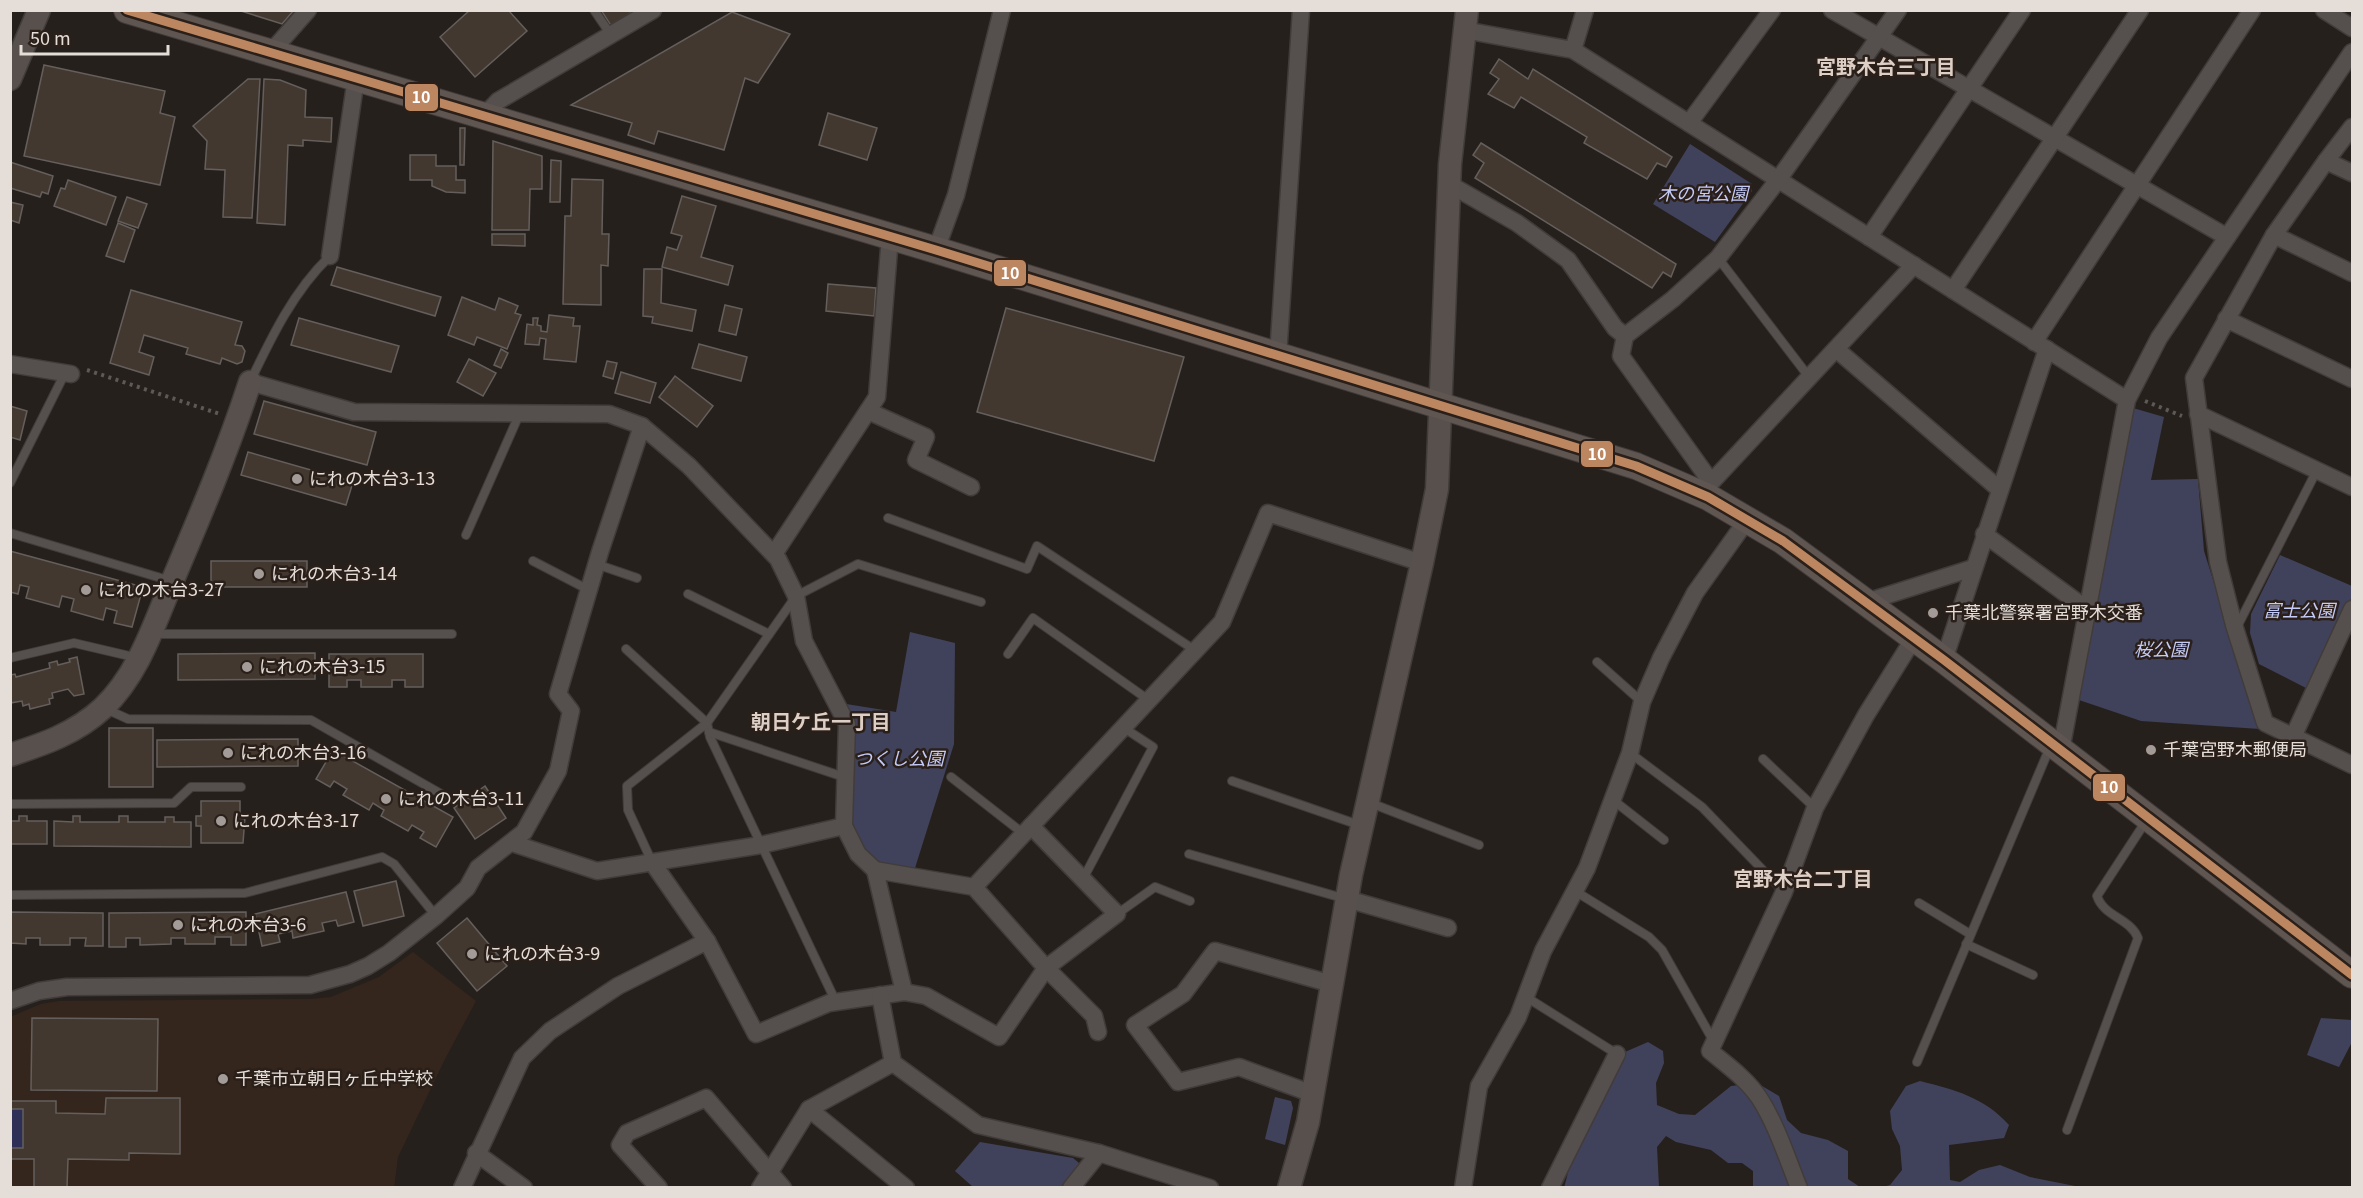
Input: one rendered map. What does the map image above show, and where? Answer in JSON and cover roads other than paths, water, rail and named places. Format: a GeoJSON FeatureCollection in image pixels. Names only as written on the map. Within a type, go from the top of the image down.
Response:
{"type":"FeatureCollection","features":[{"type":"Feature","properties":{"kind":"main road"},"geometry":{"type":"LineString","coordinates":[[127,10],[936,250],[1706,488],[1748,520],[1783,541],[1944,660],[2352,975]]}},
{"type":"Feature","properties":{"kind":"street"},"geometry":{"type":"LineString","coordinates":[[10,79],[39,10]]}},
{"type":"Feature","properties":{"kind":"street"},"geometry":{"type":"LineString","coordinates":[[271,52],[308,10]]}},
{"type":"Feature","properties":{"kind":"street"},"geometry":{"type":"LineString","coordinates":[[483,117],[498,101],[653,10]]}},
{"type":"Feature","properties":{"kind":"street"},"geometry":{"type":"LineString","coordinates":[[936,250],[956,195],[1002,10]]}},
{"type":"Feature","properties":{"kind":"street"},"geometry":{"type":"LineString","coordinates":[[1278,356],[1301,10]]}},
{"type":"Feature","properties":{"kind":"street"},"geometry":{"type":"LineString","coordinates":[[1573,50],[1586,10]]}},
{"type":"Feature","properties":{"kind":"street"},"geometry":{"type":"LineString","coordinates":[[1689,123],[1772,10]]}},
{"type":"Feature","properties":{"kind":"street"},"geometry":{"type":"LineString","coordinates":[[1832,10],[2055,136],[2227,237]]}},
{"type":"Feature","properties":{"kind":"street"},"geometry":{"type":"LineString","coordinates":[[1898,10],[1778,180],[1718,258],[1673,299],[1625,336],[1621,356],[1706,488],[1914,265]]}},
{"type":"Feature","properties":{"kind":"street"},"geometry":{"type":"LineString","coordinates":[[1869,237],[2022,10]]}},
{"type":"Feature","properties":{"kind":"street"},"geometry":{"type":"LineString","coordinates":[[1953,290],[2140,10]]}},
{"type":"Feature","properties":{"kind":"street"},"geometry":{"type":"LineString","coordinates":[[1944,660],[1999,489],[2040,345],[2135,185],[2252,10]]}},
{"type":"Feature","properties":{"kind":"street"},"geometry":{"type":"LineString","coordinates":[[2324,10],[2352,28]]}},
{"type":"Feature","properties":{"kind":"street"},"geometry":{"type":"LineString","coordinates":[[1293,1185],[1313,1094],[1362,826],[1437,489],[1449,184],[1466,20],[1573,50],[2127,400]]}},
{"type":"Feature","properties":{"kind":"street"},"geometry":{"type":"LineString","coordinates":[[2056,747],[2088,610],[2127,400],[2159,338],[2352,52]]}},
{"type":"Feature","properties":{"kind":"street"},"geometry":{"type":"LineString","coordinates":[[330,256],[356,78]]}},
{"type":"Feature","properties":{"kind":"street"},"geometry":{"type":"LineString","coordinates":[[2352,128],[2326,160],[2274,235],[2194,378],[2218,562],[2235,630],[2265,723],[2352,765]]}},
{"type":"Feature","properties":{"kind":"street"},"geometry":{"type":"LineString","coordinates":[[2326,160],[2352,173]]}},
{"type":"Feature","properties":{"kind":"street"},"geometry":{"type":"LineString","coordinates":[[1449,184],[1517,223],[1568,260],[1615,328],[1625,336]]}},
{"type":"Feature","properties":{"kind":"street"},"geometry":{"type":"LineString","coordinates":[[2274,235],[2352,273]]}},
{"type":"Feature","properties":{"kind":"street"},"geometry":{"type":"LineString","coordinates":[[774,554],[877,397],[890,237]]}},
{"type":"Feature","properties":{"kind":"street"},"geometry":{"type":"LineString","coordinates":[[2226,319],[2352,379]]}},
{"type":"Feature","properties":{"kind":"street"},"geometry":{"type":"LineString","coordinates":[[1836,349],[1999,489]]}},
{"type":"Feature","properties":{"kind":"street"},"geometry":{"type":"LineString","coordinates":[[10,364],[73,372]]}},
{"type":"Feature","properties":{"kind":"street"},"geometry":{"type":"LineString","coordinates":[[10,755],[63,736],[103,707],[121,688],[141,659],[238,420],[250,382],[354,412],[609,414],[642,426],[689,466],[774,554],[796,596],[804,641],[814,665],[847,724],[844,826],[858,854],[875,870],[904,992]]}},
{"type":"Feature","properties":{"kind":"street"},"geometry":{"type":"LineString","coordinates":[[868,411],[926,437],[916,460],[971,487]]}},
{"type":"Feature","properties":{"kind":"street"},"geometry":{"type":"LineString","coordinates":[[2199,419],[2352,487]]}},
{"type":"Feature","properties":{"kind":"street"},"geometry":{"type":"LineString","coordinates":[[10,1000],[39,991],[67,987],[310,985],[350,974],[368,966],[389,953],[467,888],[478,868],[524,832],[558,771],[571,711],[558,694],[596,564],[642,426]]}},
{"type":"Feature","properties":{"kind":"street"},"geometry":{"type":"LineString","coordinates":[[974,887],[1197,652],[1222,622],[1268,513],[1422,563]]}},
{"type":"Feature","properties":{"kind":"street"},"geometry":{"type":"LineString","coordinates":[[1463,1188],[1479,1086],[1518,1017],[1543,951],[1587,868],[1630,753],[1642,702],[1661,658],[1695,593],[1748,520]]}},
{"type":"Feature","properties":{"kind":"street"},"geometry":{"type":"LineString","coordinates":[[1984,534],[2088,610]]}},
{"type":"Feature","properties":{"kind":"street"},"geometry":{"type":"LineString","coordinates":[[1866,602],[1973,568]]}},
{"type":"Feature","properties":{"kind":"street"},"geometry":{"type":"LineString","coordinates":[[2293,737],[2352,609]]}},
{"type":"Feature","properties":{"kind":"street"},"geometry":{"type":"LineString","coordinates":[[1799,1188],[1778,1134],[1759,1098],[1743,1079],[1710,1050],[1784,892],[1815,808],[1866,715],[1914,638]]}},
{"type":"Feature","properties":{"kind":"street"},"geometry":{"type":"LineString","coordinates":[[512,843],[597,871],[761,845],[844,826]]}},
{"type":"Feature","properties":{"kind":"street"},"geometry":{"type":"LineString","coordinates":[[652,862],[707,941],[756,1034],[836,1002],[904,992],[926,996],[999,1037],[1046,968],[1117,914],[1084,877],[1028,830]]}},
{"type":"Feature","properties":{"kind":"street"},"geometry":{"type":"LineString","coordinates":[[875,870],[974,887],[1046,968],[1094,1016],[1098,1032]]}},
{"type":"Feature","properties":{"kind":"street"},"geometry":{"type":"LineString","coordinates":[[1347,899],[1448,928]]}},
{"type":"Feature","properties":{"kind":"street"},"geometry":{"type":"LineString","coordinates":[[462,1188],[476,1153],[522,1058],[543,1038],[618,986],[707,941]]}},
{"type":"Feature","properties":{"kind":"street"},"geometry":{"type":"LineString","coordinates":[[1313,1094],[1239,1067],[1178,1082],[1135,1025],[1183,994],[1215,951],[1332,984]]}},
{"type":"Feature","properties":{"kind":"street"},"geometry":{"type":"LineString","coordinates":[[880,995],[893,1063],[978,1125],[1100,1153],[1185,1184],[1210,1188]]}},
{"type":"Feature","properties":{"kind":"street"},"geometry":{"type":"LineString","coordinates":[[1550,1188],[1617,1054]]}},
{"type":"Feature","properties":{"kind":"street"},"geometry":{"type":"LineString","coordinates":[[760,1188],[809,1109],[893,1063]]}},
{"type":"Feature","properties":{"kind":"street"},"geometry":{"type":"LineString","coordinates":[[659,1188],[620,1145],[627,1133],[706,1098],[783,1188]]}},
{"type":"Feature","properties":{"kind":"street"},"geometry":{"type":"LineString","coordinates":[[809,1109],[906,1188]]}},
{"type":"Feature","properties":{"kind":"street"},"geometry":{"type":"LineString","coordinates":[[476,1153],[524,1188]]}},
{"type":"Feature","properties":{"kind":"street"},"geometry":{"type":"LineString","coordinates":[[1071,1188],[1100,1153]]}},
{"type":"Feature","properties":{"kind":"lane"},"geometry":{"type":"LineString","coordinates":[[594,10],[611,35]]}},
{"type":"Feature","properties":{"kind":"lane"},"geometry":{"type":"LineString","coordinates":[[250,382],[269,341],[309,278],[330,256]]}},
{"type":"Feature","properties":{"kind":"lane"},"geometry":{"type":"LineString","coordinates":[[1718,258],[1809,377]]}},
{"type":"Feature","properties":{"kind":"lane"},"geometry":{"type":"LineString","coordinates":[[10,483],[73,372]]}},
{"type":"Feature","properties":{"kind":"lane"},"geometry":{"type":"LineString","coordinates":[[466,536],[519,415]]}},
{"type":"Feature","properties":{"kind":"lane"},"geometry":{"type":"LineString","coordinates":[[2235,630],[2317,470]]}},
{"type":"Feature","properties":{"kind":"lane"},"geometry":{"type":"LineString","coordinates":[[888,518],[1027,569],[1037,546],[1197,652]]}},
{"type":"Feature","properties":{"kind":"lane"},"geometry":{"type":"LineString","coordinates":[[10,533],[172,581]]}},
{"type":"Feature","properties":{"kind":"lane"},"geometry":{"type":"LineString","coordinates":[[533,561],[589,590]]}},
{"type":"Feature","properties":{"kind":"lane"},"geometry":{"type":"LineString","coordinates":[[596,564],[637,578]]}},
{"type":"Feature","properties":{"kind":"lane"},"geometry":{"type":"LineString","coordinates":[[652,862],[628,810],[627,786],[708,727],[796,596],[858,564],[981,602]]}},
{"type":"Feature","properties":{"kind":"lane"},"geometry":{"type":"LineString","coordinates":[[688,594],[769,634]]}},
{"type":"Feature","properties":{"kind":"lane"},"geometry":{"type":"LineString","coordinates":[[1008,654],[1033,618],[1150,701]]}},
{"type":"Feature","properties":{"kind":"lane"},"geometry":{"type":"LineString","coordinates":[[150,634],[453,634]]}},
{"type":"Feature","properties":{"kind":"lane"},"geometry":{"type":"LineString","coordinates":[[10,658],[74,643],[141,659]]}},
{"type":"Feature","properties":{"kind":"lane"},"geometry":{"type":"LineString","coordinates":[[626,649],[708,727],[836,1002]]}},
{"type":"Feature","properties":{"kind":"lane"},"geometry":{"type":"LineString","coordinates":[[1597,662],[1642,702]]}},
{"type":"Feature","properties":{"kind":"lane"},"geometry":{"type":"LineString","coordinates":[[103,707],[128,718],[311,720],[443,795]]}},
{"type":"Feature","properties":{"kind":"lane"},"geometry":{"type":"LineString","coordinates":[[708,727],[847,778]]}},
{"type":"Feature","properties":{"kind":"lane"},"geometry":{"type":"LineString","coordinates":[[1084,877],[1153,747],[1124,728]]}},
{"type":"Feature","properties":{"kind":"lane"},"geometry":{"type":"LineString","coordinates":[[1917,1062],[1970,934],[2056,747]]}},
{"type":"Feature","properties":{"kind":"lane"},"geometry":{"type":"LineString","coordinates":[[1630,753],[1702,807],[1784,892]]}},
{"type":"Feature","properties":{"kind":"lane"},"geometry":{"type":"LineString","coordinates":[[1763,759],[1815,808]]}},
{"type":"Feature","properties":{"kind":"lane"},"geometry":{"type":"LineString","coordinates":[[951,777],[1028,830]]}},
{"type":"Feature","properties":{"kind":"lane"},"geometry":{"type":"LineString","coordinates":[[1232,781],[1362,826]]}},
{"type":"Feature","properties":{"kind":"lane"},"geometry":{"type":"LineString","coordinates":[[10,804],[174,803],[191,787],[241,787]]}},
{"type":"Feature","properties":{"kind":"lane"},"geometry":{"type":"LineString","coordinates":[[1613,800],[1664,840]]}},
{"type":"Feature","properties":{"kind":"lane"},"geometry":{"type":"LineString","coordinates":[[1368,802],[1479,845]]}},
{"type":"Feature","properties":{"kind":"lane"},"geometry":{"type":"LineString","coordinates":[[2067,1130],[2138,938],[2134,928],[2100,906],[2097,896],[2149,816]]}},
{"type":"Feature","properties":{"kind":"lane"},"geometry":{"type":"LineString","coordinates":[[1189,854],[1347,899]]}},
{"type":"Feature","properties":{"kind":"lane"},"geometry":{"type":"LineString","coordinates":[[10,895],[245,893],[382,857],[394,864],[435,916]]}},
{"type":"Feature","properties":{"kind":"lane"},"geometry":{"type":"LineString","coordinates":[[1117,914],[1155,887],[1190,901]]}},
{"type":"Feature","properties":{"kind":"lane"},"geometry":{"type":"LineString","coordinates":[[1575,891],[1655,943],[1714,1042]]}},
{"type":"Feature","properties":{"kind":"lane"},"geometry":{"type":"LineString","coordinates":[[1919,903],[1970,934]]}},
{"type":"Feature","properties":{"kind":"lane"},"geometry":{"type":"LineString","coordinates":[[1966,944],[2032,975]]}},
{"type":"Feature","properties":{"kind":"lane"},"geometry":{"type":"LineString","coordinates":[[1526,997],[1617,1054]]}},
{"type":"Feature","properties":{"kind":"place","name":"にれの木台3-13"},"geometry":{"type":"Point","coordinates":[297,479]}},
{"type":"Feature","properties":{"kind":"place","name":"にれの木台3-14"},"geometry":{"type":"Point","coordinates":[259,574]}},
{"type":"Feature","properties":{"kind":"place","name":"にれの木台3-27"},"geometry":{"type":"Point","coordinates":[86,590]}},
{"type":"Feature","properties":{"kind":"place","name":"千葉北警察署宮野木交番"},"geometry":{"type":"Point","coordinates":[1933,613]}},
{"type":"Feature","properties":{"kind":"place","name":"にれの木台3-15"},"geometry":{"type":"Point","coordinates":[247,667]}},
{"type":"Feature","properties":{"kind":"place","name":"千葉宮野木郵便局"},"geometry":{"type":"Point","coordinates":[2151,750]}},
{"type":"Feature","properties":{"kind":"place","name":"にれの木台3-16"},"geometry":{"type":"Point","coordinates":[228,753]}},
{"type":"Feature","properties":{"kind":"place","name":"にれの木台3-11"},"geometry":{"type":"Point","coordinates":[386,799]}},
{"type":"Feature","properties":{"kind":"place","name":"にれの木台3-17"},"geometry":{"type":"Point","coordinates":[221,821]}},
{"type":"Feature","properties":{"kind":"place","name":"にれの木台3-6"},"geometry":{"type":"Point","coordinates":[178,925]}},
{"type":"Feature","properties":{"kind":"place","name":"にれの木台3-9"},"geometry":{"type":"Point","coordinates":[472,954]}},
{"type":"Feature","properties":{"kind":"place","name":"千葉市立朝日ヶ丘中学校"},"geometry":{"type":"Point","coordinates":[223,1079]}},
{"type":"Feature","properties":{"kind":"district","name":"宮野木台三丁目"},"geometry":{"type":"Point","coordinates":[1886,67]}},
{"type":"Feature","properties":{"kind":"district","name":"朝日ケ丘一丁目"},"geometry":{"type":"Point","coordinates":[821,722]}},
{"type":"Feature","properties":{"kind":"district","name":"宮野木台二丁目"},"geometry":{"type":"Point","coordinates":[1803,879]}},
{"type":"Feature","properties":{"kind":"park label","name":"木の宮公園"},"geometry":{"type":"Point","coordinates":[1703,194]}},
{"type":"Feature","properties":{"kind":"park label","name":"富士公園"},"geometry":{"type":"Point","coordinates":[2299,611]}},
{"type":"Feature","properties":{"kind":"park label","name":"桜公園"},"geometry":{"type":"Point","coordinates":[2161,650]}},
{"type":"Feature","properties":{"kind":"park label","name":"つくし公園"},"geometry":{"type":"Point","coordinates":[899,759]}}]}
